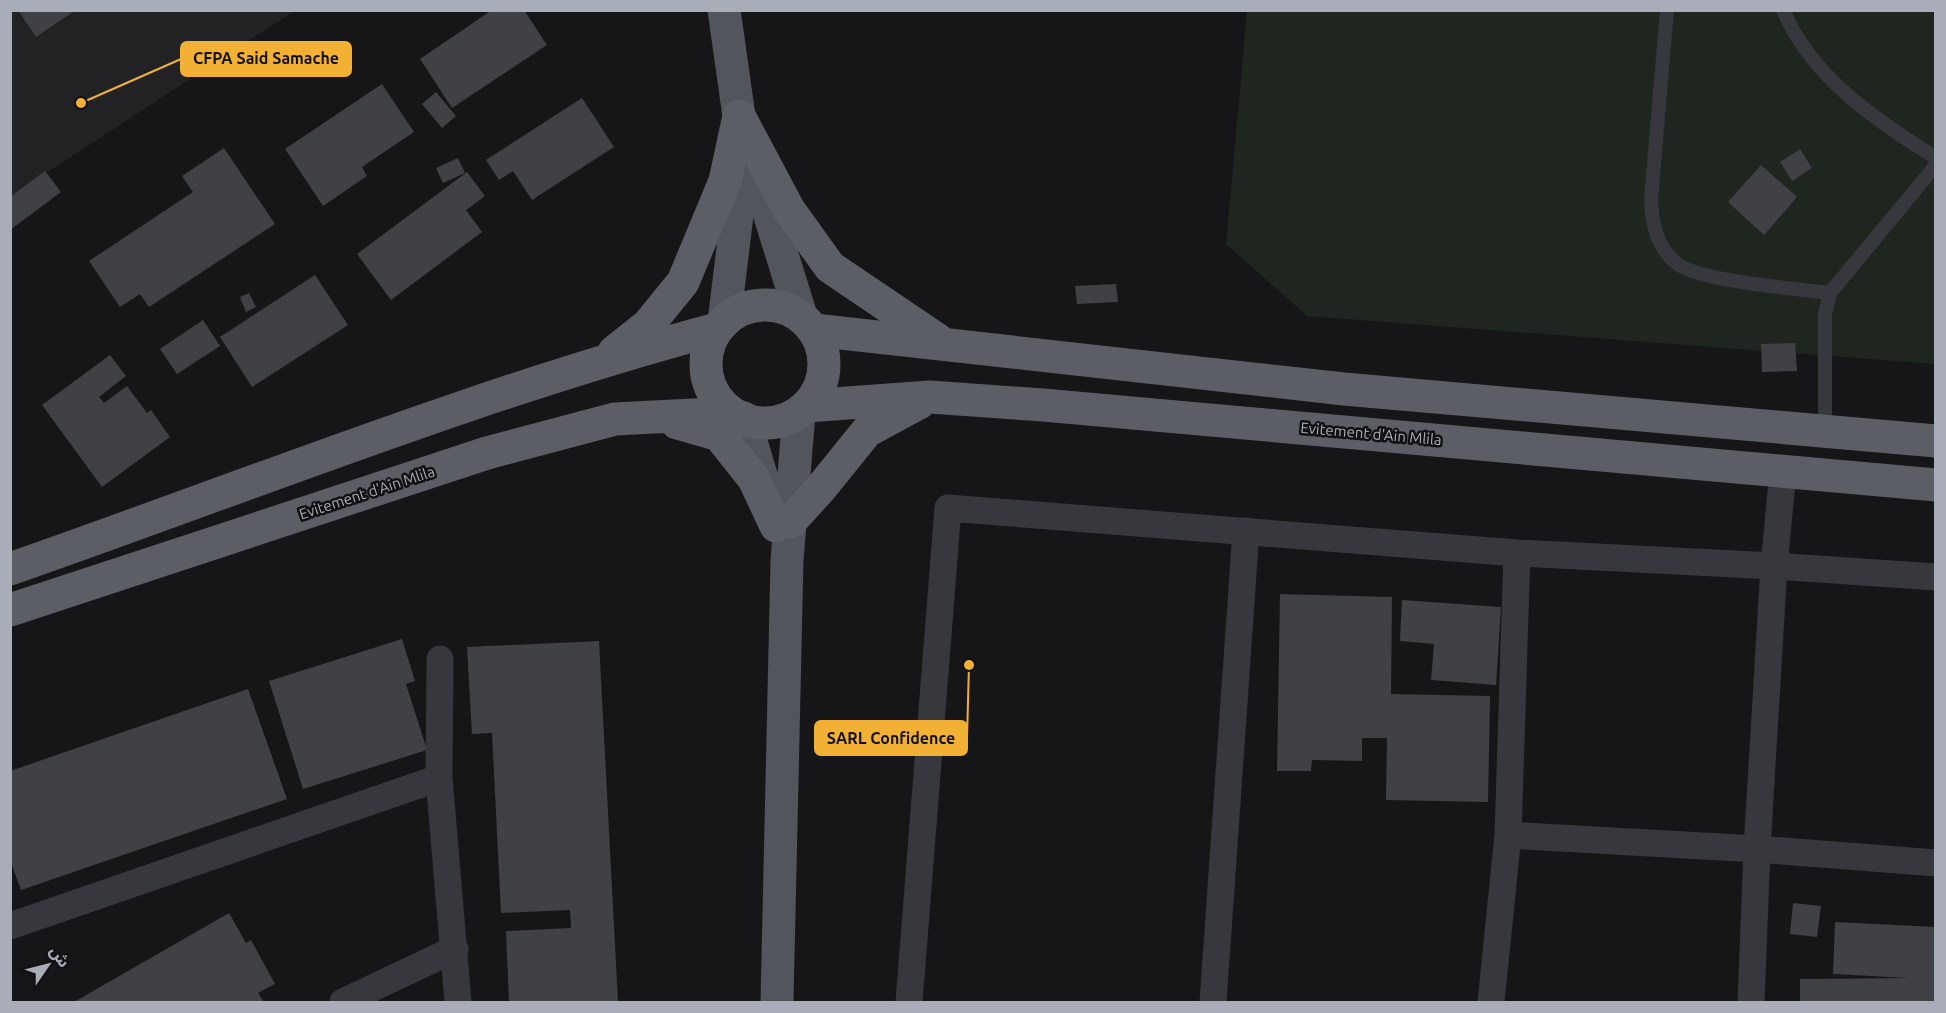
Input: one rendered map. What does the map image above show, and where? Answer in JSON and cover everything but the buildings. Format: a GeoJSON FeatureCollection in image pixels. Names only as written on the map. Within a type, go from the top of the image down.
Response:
{"type":"FeatureCollection","features":[{"type":"Feature","properties":{"kind":"highway"},"geometry":{"type":"LineString","coordinates":[[739,116],[789,210],[830,267],[945,345]]}},
{"type":"Feature","properties":{"kind":"highway"},"geometry":{"type":"LineString","coordinates":[[607,358],[648,325],[683,282],[725,181],[739,116]]}},
{"type":"Feature","properties":{"kind":"highway"},"geometry":{"type":"LineString","coordinates":[[10,569],[607,358],[721,325],[747,307],[766,304],[785,308],[808,323],[945,345],[1344,388],[1935,441]]}},
{"type":"Feature","properties":{"kind":"highway"},"geometry":{"type":"LineString","coordinates":[[721,325],[709,342],[707,374],[711,389],[720,402],[738,415],[754,422],[777,422],[802,410],[821,384],[825,366],[822,347],[808,323]]}},
{"type":"Feature","properties":{"kind":"highway"},"geometry":{"type":"LineString","coordinates":[[615,419],[667,421],[719,435],[754,479],[783,524],[821,488],[867,431],[930,397]]}},
{"type":"Feature","properties":{"kind":"highway","name":"Evitement d'Ain Mlila"},"geometry":{"type":"LineString","coordinates":[[802,410],[930,397],[1935,485]]}},
{"type":"Feature","properties":{"kind":"highway","name":"Evitement d'Ain Mlila"},"geometry":{"type":"LineString","coordinates":[[10,610],[487,453],[615,419],[738,415]]}},
{"type":"Feature","properties":{"kind":"main road"},"geometry":{"type":"LineString","coordinates":[[721,325],[739,199],[739,116],[724,10]]}},
{"type":"Feature","properties":{"kind":"main road"},"geometry":{"type":"LineString","coordinates":[[739,116],[808,323]]}},
{"type":"Feature","properties":{"kind":"main road"},"geometry":{"type":"LineString","coordinates":[[777,1002],[787,560],[783,524],[802,410]]}},
{"type":"Feature","properties":{"kind":"main road"},"geometry":{"type":"LineString","coordinates":[[738,415],[783,524]]}},
{"type":"Feature","properties":{"kind":"street"},"geometry":{"type":"LineString","coordinates":[[1751,1002],[1757,849],[1774,566],[1783,471]]}},
{"type":"Feature","properties":{"kind":"street"},"geometry":{"type":"LineString","coordinates":[[909,1002],[948,508],[1517,553],[1935,577]]}},
{"type":"Feature","properties":{"kind":"street"},"geometry":{"type":"LineString","coordinates":[[1213,1002],[1246,531]]}},
{"type":"Feature","properties":{"kind":"street"},"geometry":{"type":"LineString","coordinates":[[1491,1002],[1508,835],[1517,553]]}},
{"type":"Feature","properties":{"kind":"street"},"geometry":{"type":"LineString","coordinates":[[440,659],[439,778],[458,1002]]}},
{"type":"Feature","properties":{"kind":"street"},"geometry":{"type":"LineString","coordinates":[[10,926],[439,778]]}},
{"type":"Feature","properties":{"kind":"street"},"geometry":{"type":"LineString","coordinates":[[1508,835],[1757,849],[1935,863]]}},
{"type":"Feature","properties":{"kind":"street"},"geometry":{"type":"LineString","coordinates":[[343,1002],[455,949]]}},
{"type":"Feature","properties":{"kind":"lane"},"geometry":{"type":"LineString","coordinates":[[1667,10],[1651,199],[1652,226],[1663,248],[1679,265],[1701,274],[1830,294]]}},
{"type":"Feature","properties":{"kind":"lane"},"geometry":{"type":"LineString","coordinates":[[1783,10],[1822,73],[1882,124],[1935,158]]}},
{"type":"Feature","properties":{"kind":"lane"},"geometry":{"type":"LineString","coordinates":[[1825,431],[1825,314],[1830,294],[1935,165]]}},
{"type":"Feature","properties":{"kind":"shaded area"},"geometry":{"type":"Polygon","coordinates":[[[11,11],[294,11],[11,196],[11,11]]]}},
{"type":"Feature","properties":{"kind":"shaded area"},"geometry":{"type":"Polygon","coordinates":[[[1247,11],[1935,11],[1935,364],[1307,316],[1226,244],[1247,11]]]}},
{"type":"Feature","properties":{"kind":"place","name":"CFPA Said Samache"},"geometry":{"type":"Point","coordinates":[81,103]}},
{"type":"Feature","properties":{"kind":"place","name":"SARL Confidence"},"geometry":{"type":"Point","coordinates":[969,665]}}]}
